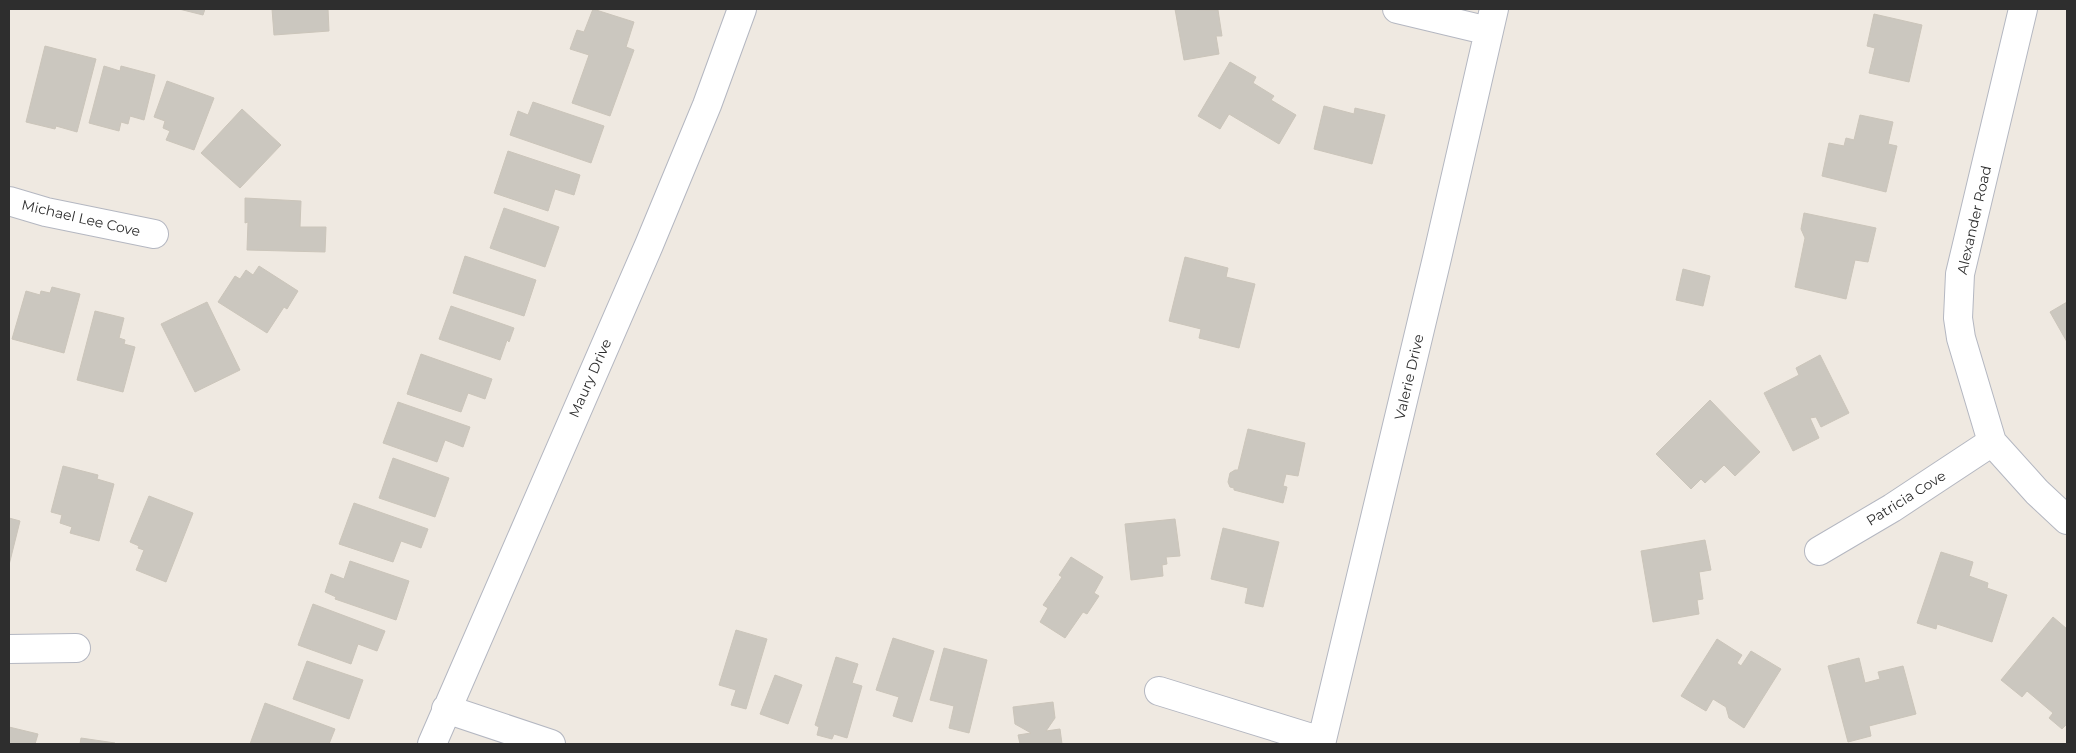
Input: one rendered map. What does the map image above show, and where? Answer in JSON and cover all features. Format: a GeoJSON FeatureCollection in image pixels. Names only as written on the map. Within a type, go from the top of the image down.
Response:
{"type":"FeatureCollection","features":[{"type":"Feature","properties":{"kind":"street","name":"Maury Drive"},"geometry":{"type":"LineString","coordinates":[[432,744],[649,244],[707,105],[742,9]]}},
{"type":"Feature","properties":{"kind":"street"},"geometry":{"type":"LineString","coordinates":[[1397,9],[1492,20]]}},
{"type":"Feature","properties":{"kind":"street","name":"Alexander Road"},"geometry":{"type":"LineString","coordinates":[[2023,9],[1960,274],[1958,318],[1961,338],[1992,442],[2037,492],[2067,520]]}},
{"type":"Feature","properties":{"kind":"street","name":"Valerie Drive"},"geometry":{"type":"LineString","coordinates":[[1321,743],[1492,20]]}},
{"type":"Feature","properties":{"kind":"street","name":"Michael Lee Cove"},"geometry":{"type":"LineString","coordinates":[[9,201],[46,212],[154,234]]}},
{"type":"Feature","properties":{"kind":"street","name":"Patricia Cove"},"geometry":{"type":"LineString","coordinates":[[1818,551],[1892,508],[1992,442]]}},
{"type":"Feature","properties":{"kind":"street"},"geometry":{"type":"LineString","coordinates":[[9,649],[76,648]]}},
{"type":"Feature","properties":{"kind":"street"},"geometry":{"type":"LineString","coordinates":[[1159,691],[1321,743]]}},
{"type":"Feature","properties":{"kind":"street"},"geometry":{"type":"LineString","coordinates":[[446,709],[551,744]]}},
{"type":"Feature","properties":{"kind":"building"},"geometry":{"type":"Polygon","coordinates":[[[179,9],[205,9],[203,15],[179,9]]]}},
{"type":"Feature","properties":{"kind":"building"},"geometry":{"type":"Polygon","coordinates":[[[272,9],[328,9],[329,31],[274,35],[272,9]]]}},
{"type":"Feature","properties":{"kind":"building"},"geometry":{"type":"Polygon","coordinates":[[[593,9],[634,22],[626,47],[634,50],[610,116],[572,103],[589,55],[570,49],[577,30],[584,32],[593,9]]]}},
{"type":"Feature","properties":{"kind":"building"},"geometry":{"type":"Polygon","coordinates":[[[1175,9],[1218,10],[1222,36],[1216,36],[1219,54],[1184,60],[1175,9]]]}},
{"type":"Feature","properties":{"kind":"building"},"geometry":{"type":"Polygon","coordinates":[[[1874,14],[1922,25],[1909,82],[1869,73],[1875,48],[1867,46],[1874,14]]]}},
{"type":"Feature","properties":{"kind":"building"},"geometry":{"type":"Polygon","coordinates":[[[45,46],[96,59],[77,132],[56,126],[55,129],[26,122],[45,46]]]}},
{"type":"Feature","properties":{"kind":"building"},"geometry":{"type":"Polygon","coordinates":[[[1230,62],[1256,77],[1253,83],[1274,96],[1271,100],[1296,115],[1279,144],[1229,114],[1220,129],[1198,116],[1230,62]]]}},
{"type":"Feature","properties":{"kind":"building"},"geometry":{"type":"Polygon","coordinates":[[[104,66],[120,71],[121,66],[155,75],[144,120],[130,116],[128,124],[121,122],[119,131],[89,123],[104,66]]]}},
{"type":"Feature","properties":{"kind":"building"},"geometry":{"type":"Polygon","coordinates":[[[167,81],[214,98],[194,150],[166,140],[170,131],[163,128],[165,121],[154,117],[167,81]]]}},
{"type":"Feature","properties":{"kind":"building"},"geometry":{"type":"Polygon","coordinates":[[[533,102],[604,126],[591,163],[510,135],[518,111],[528,115],[533,102]]]}},
{"type":"Feature","properties":{"kind":"building"},"geometry":{"type":"Polygon","coordinates":[[[1324,106],[1354,114],[1355,108],[1385,115],[1372,164],[1314,149],[1324,106]]]}},
{"type":"Feature","properties":{"kind":"building"},"geometry":{"type":"Polygon","coordinates":[[[242,109],[281,145],[240,188],[201,153],[242,109]]]}},
{"type":"Feature","properties":{"kind":"building"},"geometry":{"type":"Polygon","coordinates":[[[1860,115],[1893,122],[1888,144],[1897,146],[1886,192],[1822,176],[1829,143],[1844,146],[1846,138],[1854,140],[1860,115]]]}},
{"type":"Feature","properties":{"kind":"building"},"geometry":{"type":"Polygon","coordinates":[[[508,151],[580,175],[574,195],[555,189],[548,211],[494,193],[508,151]]]}},
{"type":"Feature","properties":{"kind":"building"},"geometry":{"type":"Polygon","coordinates":[[[245,198],[301,201],[300,227],[326,227],[325,252],[247,250],[248,222],[245,223],[245,198]]]}},
{"type":"Feature","properties":{"kind":"building"},"geometry":{"type":"Polygon","coordinates":[[[504,208],[559,227],[545,267],[490,248],[504,208]]]}},
{"type":"Feature","properties":{"kind":"building"},"geometry":{"type":"Polygon","coordinates":[[[1804,213],[1876,228],[1868,262],[1855,260],[1846,299],[1795,287],[1805,238],[1801,229],[1804,213]]]}},
{"type":"Feature","properties":{"kind":"building"},"geometry":{"type":"Polygon","coordinates":[[[465,256],[536,280],[524,316],[453,293],[465,256]]]}},
{"type":"Feature","properties":{"kind":"building"},"geometry":{"type":"Polygon","coordinates":[[[1185,257],[1228,268],[1226,277],[1255,284],[1239,348],[1199,338],[1201,329],[1169,321],[1185,257]]]}},
{"type":"Feature","properties":{"kind":"building"},"geometry":{"type":"Polygon","coordinates":[[[259,266],[298,291],[287,309],[284,307],[267,333],[218,302],[235,276],[240,279],[246,270],[253,275],[259,266]]]}},
{"type":"Feature","properties":{"kind":"building"},"geometry":{"type":"Polygon","coordinates":[[[1683,269],[1710,276],[1703,306],[1676,300],[1683,269]]]}},
{"type":"Feature","properties":{"kind":"building"},"geometry":{"type":"Polygon","coordinates":[[[52,287],[80,294],[64,353],[12,339],[26,291],[40,295],[41,291],[50,293],[52,287]]]}},
{"type":"Feature","properties":{"kind":"building"},"geometry":{"type":"Polygon","coordinates":[[[207,302],[240,370],[195,392],[161,324],[207,302]]]}},
{"type":"Feature","properties":{"kind":"building"},"geometry":{"type":"Polygon","coordinates":[[[2067,302],[2067,342],[2050,312],[2067,302]]]}},
{"type":"Feature","properties":{"kind":"building"},"geometry":{"type":"Polygon","coordinates":[[[451,306],[514,328],[509,342],[507,340],[500,360],[439,339],[451,306]]]}},
{"type":"Feature","properties":{"kind":"building"},"geometry":{"type":"Polygon","coordinates":[[[95,311],[124,318],[119,338],[125,340],[124,344],[135,347],[123,392],[77,380],[95,311]]]}},
{"type":"Feature","properties":{"kind":"building"},"geometry":{"type":"Polygon","coordinates":[[[421,354],[492,379],[485,399],[468,393],[461,412],[407,394],[421,354]]]}},
{"type":"Feature","properties":{"kind":"building"},"geometry":{"type":"Polygon","coordinates":[[[1820,355],[1849,413],[1821,427],[1816,417],[1810,418],[1819,438],[1793,451],[1764,393],[1799,375],[1796,368],[1820,355]]]}},
{"type":"Feature","properties":{"kind":"building"},"geometry":{"type":"Polygon","coordinates":[[[1710,400],[1760,452],[1735,476],[1724,465],[1705,483],[1701,479],[1691,489],[1656,454],[1710,400]]]}},
{"type":"Feature","properties":{"kind":"building"},"geometry":{"type":"Polygon","coordinates":[[[398,402],[470,427],[463,447],[445,440],[437,462],[383,443],[398,402]]]}},
{"type":"Feature","properties":{"kind":"building"},"geometry":{"type":"Polygon","coordinates":[[[1248,429],[1305,443],[1298,476],[1286,474],[1283,486],[1287,487],[1283,503],[1234,490],[1234,488],[1230,487],[1228,482],[1230,473],[1238,470],[1248,429]]]}},
{"type":"Feature","properties":{"kind":"building"},"geometry":{"type":"Polygon","coordinates":[[[393,458],[449,478],[435,517],[379,498],[393,458]]]}},
{"type":"Feature","properties":{"kind":"building"},"geometry":{"type":"Polygon","coordinates":[[[63,466],[98,475],[97,479],[114,484],[99,541],[70,533],[72,527],[60,523],[62,515],[51,512],[63,466]]]}},
{"type":"Feature","properties":{"kind":"building"},"geometry":{"type":"Polygon","coordinates":[[[149,496],[193,513],[166,582],[136,570],[144,550],[130,542],[149,496]]]}},
{"type":"Feature","properties":{"kind":"building"},"geometry":{"type":"Polygon","coordinates":[[[354,503],[428,529],[421,548],[401,541],[393,562],[339,544],[354,503]]]}},
{"type":"Feature","properties":{"kind":"building"},"geometry":{"type":"Polygon","coordinates":[[[9,518],[20,521],[9,565],[9,518]]]}},
{"type":"Feature","properties":{"kind":"building"},"geometry":{"type":"Polygon","coordinates":[[[1175,519],[1180,556],[1166,557],[1167,564],[1162,565],[1163,576],[1131,580],[1125,524],[1175,519]]]}},
{"type":"Feature","properties":{"kind":"building"},"geometry":{"type":"Polygon","coordinates":[[[1223,528],[1279,542],[1263,607],[1245,603],[1248,588],[1211,579],[1223,528]]]}},
{"type":"Feature","properties":{"kind":"building"},"geometry":{"type":"Polygon","coordinates":[[[1705,540],[1711,570],[1699,572],[1703,599],[1697,600],[1699,614],[1653,622],[1641,551],[1705,540]]]}},
{"type":"Feature","properties":{"kind":"building"},"geometry":{"type":"Polygon","coordinates":[[[1941,552],[1973,562],[1969,576],[1988,583],[1987,588],[2007,595],[1992,642],[1937,624],[1936,629],[1917,623],[1941,552]]]}},
{"type":"Feature","properties":{"kind":"building"},"geometry":{"type":"Polygon","coordinates":[[[1071,557],[1103,577],[1094,593],[1099,596],[1087,614],[1083,612],[1065,638],[1040,622],[1048,608],[1043,605],[1062,577],[1059,575],[1071,557]]]}},
{"type":"Feature","properties":{"kind":"building"},"geometry":{"type":"Polygon","coordinates":[[[350,561],[409,581],[396,620],[335,599],[336,597],[325,592],[331,574],[344,579],[350,561]]]}},
{"type":"Feature","properties":{"kind":"building"},"geometry":{"type":"Polygon","coordinates":[[[313,604],[385,631],[377,651],[358,644],[351,664],[298,645],[313,604]]]}},
{"type":"Feature","properties":{"kind":"building"},"geometry":{"type":"Polygon","coordinates":[[[2053,617],[2067,629],[2067,724],[2062,729],[2049,718],[2053,713],[2027,691],[2022,697],[2001,680],[2053,617]]]}},
{"type":"Feature","properties":{"kind":"building"},"geometry":{"type":"Polygon","coordinates":[[[736,630],[767,639],[746,709],[731,705],[736,690],[719,685],[736,630]]]}},
{"type":"Feature","properties":{"kind":"building"},"geometry":{"type":"Polygon","coordinates":[[[893,638],[934,651],[912,722],[893,716],[899,697],[876,690],[893,638]]]}},
{"type":"Feature","properties":{"kind":"building"},"geometry":{"type":"Polygon","coordinates":[[[1717,639],[1742,655],[1737,663],[1741,666],[1751,651],[1781,669],[1744,728],[1729,718],[1726,707],[1713,699],[1706,711],[1681,696],[1717,639]]]}},
{"type":"Feature","properties":{"kind":"building"},"geometry":{"type":"Polygon","coordinates":[[[944,648],[987,660],[969,733],[949,728],[954,706],[930,700],[944,648]]]}},
{"type":"Feature","properties":{"kind":"building"},"geometry":{"type":"Polygon","coordinates":[[[836,657],[858,664],[852,683],[862,686],[847,738],[834,734],[832,739],[817,735],[819,727],[815,725],[836,657]]]}},
{"type":"Feature","properties":{"kind":"building"},"geometry":{"type":"Polygon","coordinates":[[[1859,658],[1865,683],[1880,679],[1878,672],[1903,666],[1916,714],[1869,726],[1871,736],[1848,742],[1828,666],[1859,658]]]}},
{"type":"Feature","properties":{"kind":"building"},"geometry":{"type":"Polygon","coordinates":[[[307,661],[363,680],[349,719],[293,699],[307,661]]]}},
{"type":"Feature","properties":{"kind":"building"},"geometry":{"type":"Polygon","coordinates":[[[775,675],[802,685],[788,724],[760,714],[775,675]]]}},
{"type":"Feature","properties":{"kind":"building"},"geometry":{"type":"Polygon","coordinates":[[[1053,702],[1055,718],[1046,731],[1060,729],[1062,744],[1020,744],[1018,735],[1031,733],[1015,724],[1013,707],[1053,702]]]}},
{"type":"Feature","properties":{"kind":"building"},"geometry":{"type":"Polygon","coordinates":[[[265,703],[335,729],[329,744],[250,744],[265,703]]]}},
{"type":"Feature","properties":{"kind":"building"},"geometry":{"type":"Polygon","coordinates":[[[9,727],[38,734],[35,744],[9,744],[9,727]]]}},
{"type":"Feature","properties":{"kind":"building"},"geometry":{"type":"Polygon","coordinates":[[[81,738],[115,743],[115,744],[80,744],[81,738]]]}}]}
